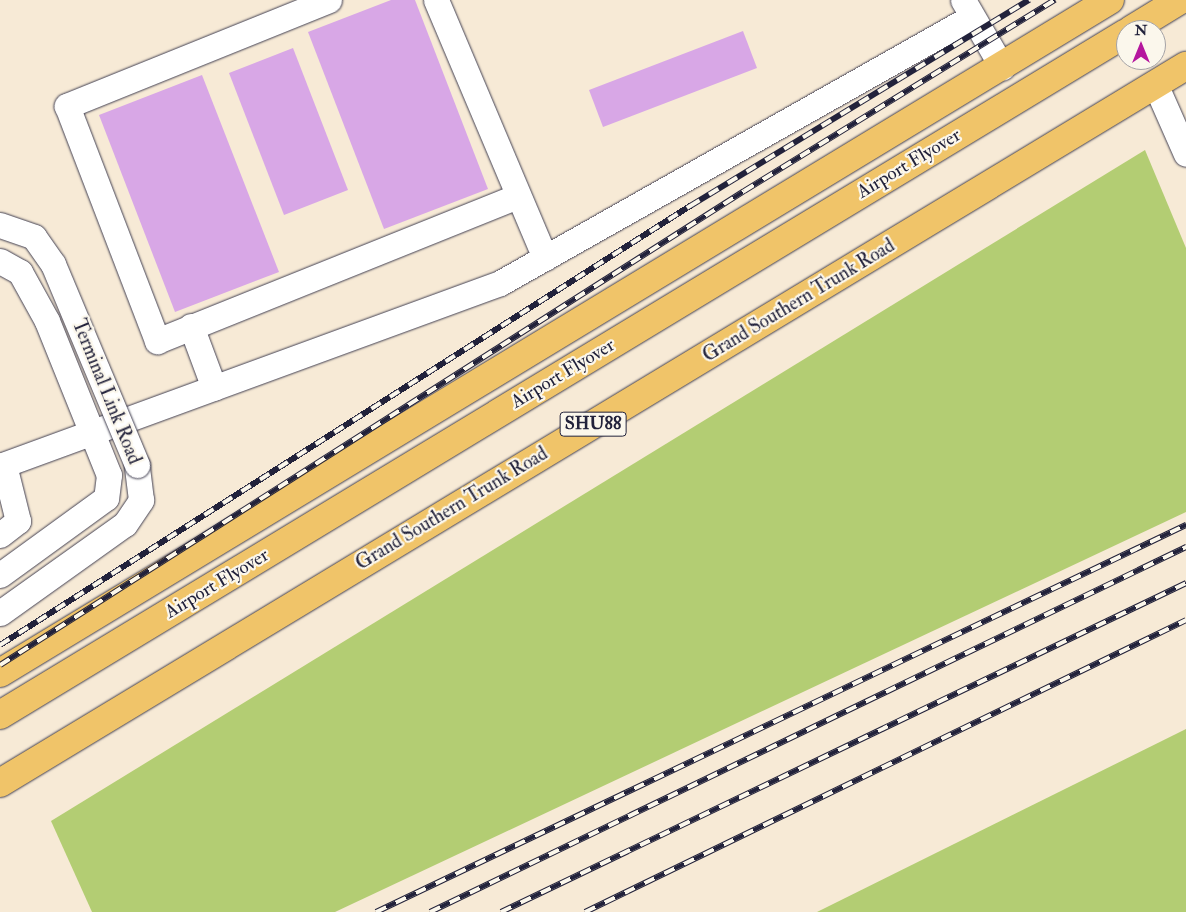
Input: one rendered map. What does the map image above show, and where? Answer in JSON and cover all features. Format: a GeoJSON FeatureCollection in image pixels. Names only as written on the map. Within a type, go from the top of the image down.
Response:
{"type":"FeatureCollection","features":[{"type":"Feature","properties":{"kind":"main road"},"geometry":{"type":"LineString","coordinates":[[0,673],[1110,0]]}},
{"type":"Feature","properties":{"kind":"main road"},"geometry":{"type":"LineString","coordinates":[[1147,20],[1180,0]]}},
{"type":"Feature","properties":{"kind":"main road","name":"Airport Flyover"},"geometry":{"type":"LineString","coordinates":[[0,715],[1116,39]]}},
{"type":"Feature","properties":{"kind":"main road","name":"Grand Southern Trunk Road"},"geometry":{"type":"LineString","coordinates":[[0,783],[1156,86],[1186,66]]}},
{"type":"Feature","properties":{"kind":"street"},"geometry":{"type":"LineString","coordinates":[[329,0],[67,106],[157,341],[518,196]]}},
{"type":"Feature","properties":{"kind":"street"},"geometry":{"type":"LineString","coordinates":[[436,0],[544,258]]}},
{"type":"Feature","properties":{"kind":"street"},"geometry":{"type":"LineString","coordinates":[[0,535],[18,521],[2,466],[500,283],[966,9],[1002,67]]}},
{"type":"Feature","properties":{"kind":"street"},"geometry":{"type":"LineString","coordinates":[[1156,86],[1186,154]]}},
{"type":"Feature","properties":{"kind":"street","name":"Terminal Link Road"},"geometry":{"type":"LineString","coordinates":[[0,225],[34,237],[53,264],[137,465],[141,500],[125,524],[0,613]]}},
{"type":"Feature","properties":{"kind":"street","name":"Terminal Link Road"},"geometry":{"type":"LineString","coordinates":[[0,261],[20,272],[47,321],[94,431],[109,475],[106,498],[0,575]]}},
{"type":"Feature","properties":{"kind":"street"},"geometry":{"type":"LineString","coordinates":[[191,326],[214,388]]}},
{"type":"Feature","properties":{"kind":"green space"},"geometry":{"type":"Polygon","coordinates":[[[1145,150],[1186,248],[1186,512],[335,912],[92,912],[51,821],[1145,150]]]}},
{"type":"Feature","properties":{"kind":"green space"},"geometry":{"type":"Polygon","coordinates":[[[1186,729],[1186,912],[817,912],[1186,729]]]}},
{"type":"Feature","properties":{"kind":"building"},"geometry":{"type":"Polygon","coordinates":[[[391,0],[415,0],[488,189],[384,229],[308,32],[391,0]]]}},
{"type":"Feature","properties":{"kind":"building"},"geometry":{"type":"Polygon","coordinates":[[[743,31],[757,68],[603,127],[589,90],[743,31]]]}},
{"type":"Feature","properties":{"kind":"building"},"geometry":{"type":"Polygon","coordinates":[[[293,48],[348,190],[284,215],[229,73],[293,48]]]}},
{"type":"Feature","properties":{"kind":"building"},"geometry":{"type":"Polygon","coordinates":[[[202,75],[279,272],[175,312],[99,115],[202,75]]]}},
{"type":"Feature","properties":{"kind":"railway"},"geometry":{"type":"LineString","coordinates":[[0,645],[690,206],[1029,0]]}},
{"type":"Feature","properties":{"kind":"railway"},"geometry":{"type":"LineString","coordinates":[[0,665],[744,191],[1055,0]]}},
{"type":"Feature","properties":{"kind":"railway"},"geometry":{"type":"LineString","coordinates":[[376,912],[1186,525]]}},
{"type":"Feature","properties":{"kind":"railway"},"geometry":{"type":"LineString","coordinates":[[430,912],[1186,547]]}},
{"type":"Feature","properties":{"kind":"railway"},"geometry":{"type":"LineString","coordinates":[[501,912],[1186,583]]}},
{"type":"Feature","properties":{"kind":"railway"},"geometry":{"type":"LineString","coordinates":[[585,912],[1186,620]]}}]}
